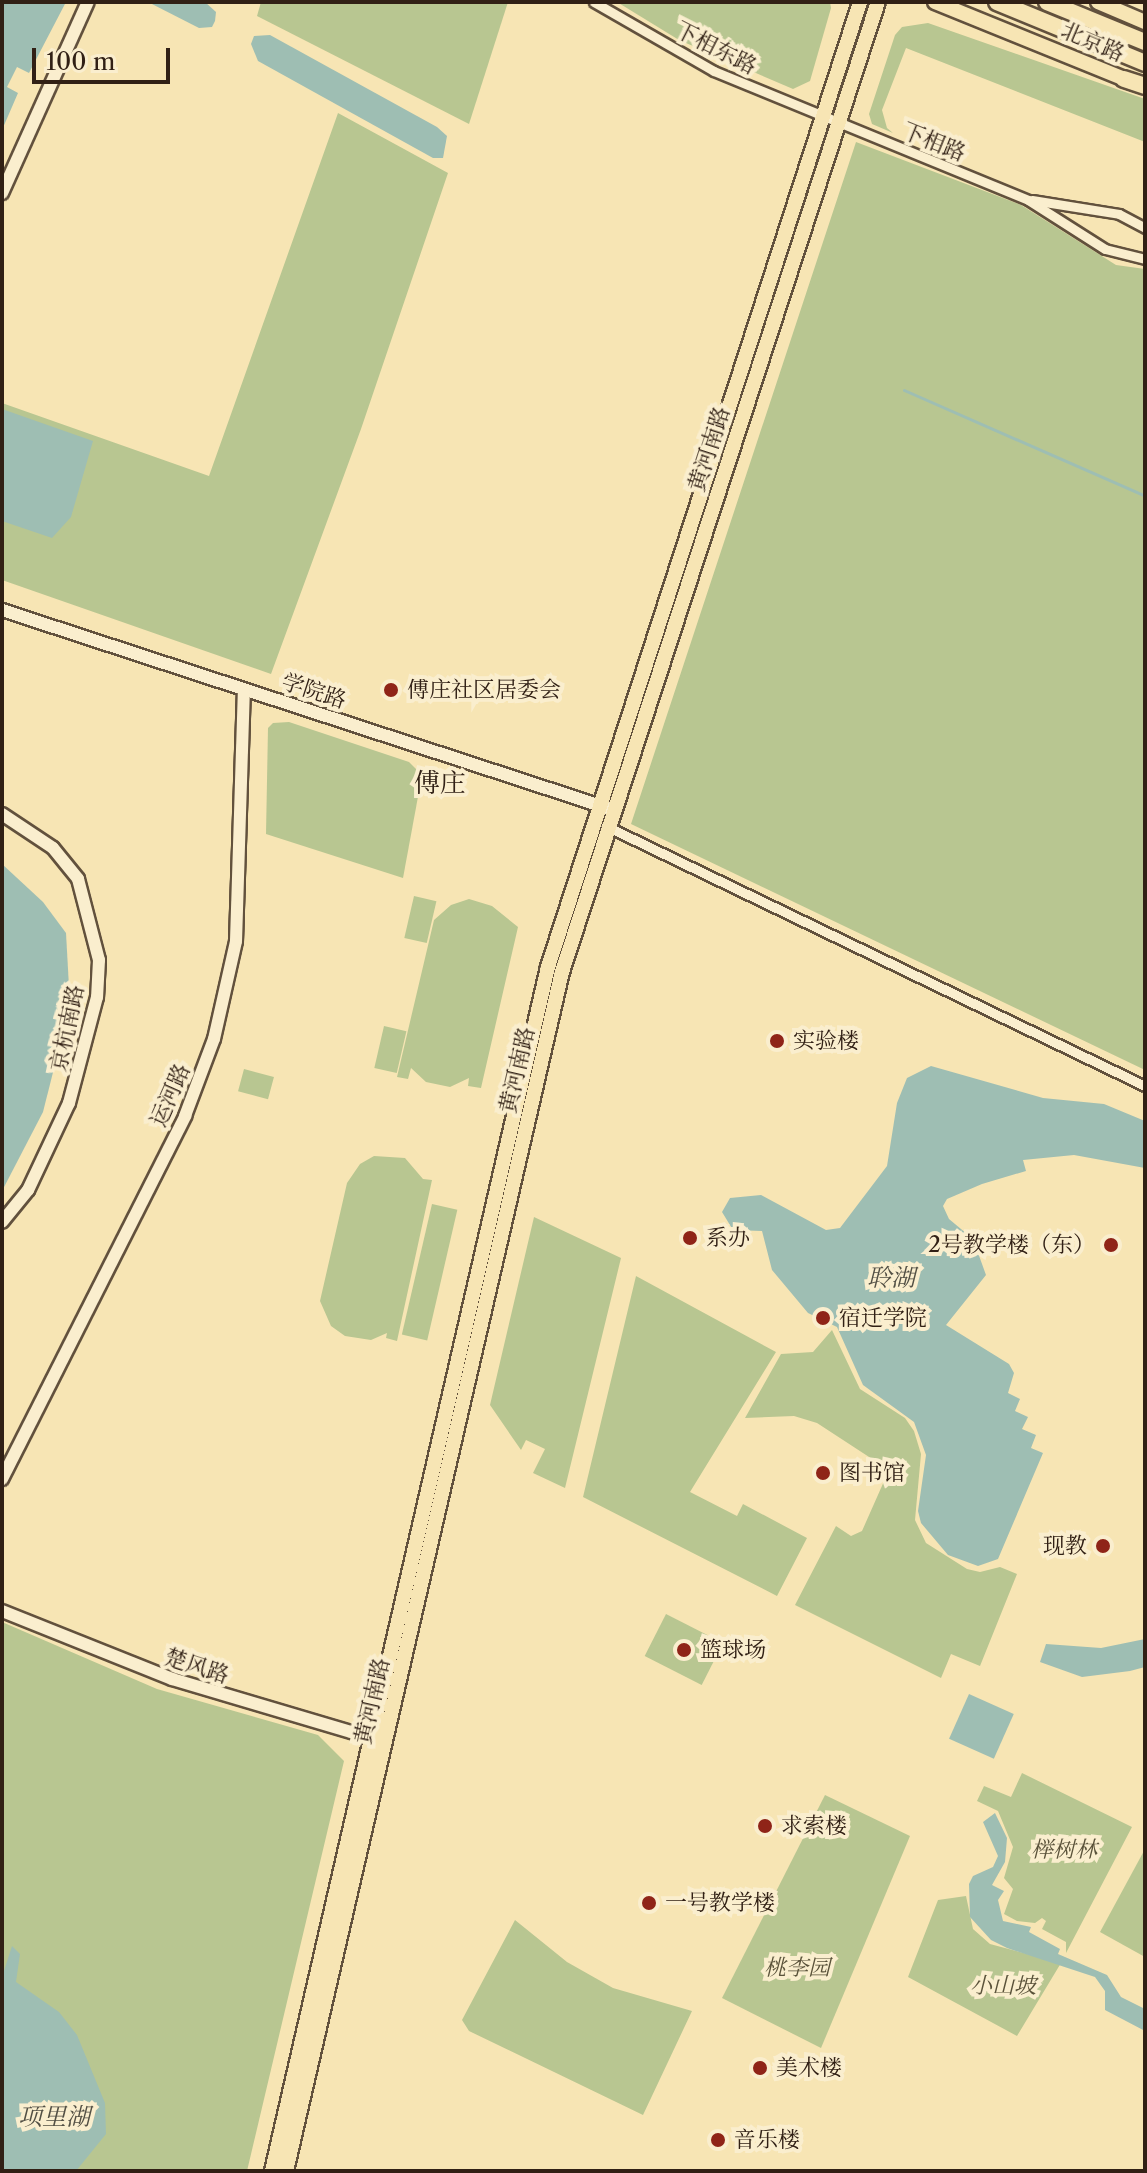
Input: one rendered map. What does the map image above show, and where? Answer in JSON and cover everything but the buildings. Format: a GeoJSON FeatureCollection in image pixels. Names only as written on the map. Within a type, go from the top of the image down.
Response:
{"type":"FeatureCollection","features":[{"type":"Feature","properties":{"kind":"highway","name":"北京路"},"geometry":{"type":"LineString","coordinates":[[997,2],[1145,63]]}},
{"type":"Feature","properties":{"kind":"highway"},"geometry":{"type":"LineString","coordinates":[[1047,2],[1145,42]]}},
{"type":"Feature","properties":{"kind":"highway"},"geometry":{"type":"LineString","coordinates":[[1124,79],[1145,87]]}},
{"type":"Feature","properties":{"kind":"main road","name":"黄河南路"},"geometry":{"type":"LineString","coordinates":[[272,2171],[379,1740],[562,972],[832,121],[860,2]]}},
{"type":"Feature","properties":{"kind":"main road","name":"黄河南路"},"geometry":{"type":"LineString","coordinates":[[286,2171],[498,1174],[548,967],[594,812],[832,121],[878,2]]}},
{"type":"Feature","properties":{"kind":"main road","name":"北京路"},"geometry":{"type":"LineString","coordinates":[[935,2],[1124,79]]}},
{"type":"Feature","properties":{"kind":"main road","name":"北京路"},"geometry":{"type":"LineString","coordinates":[[1098,2],[1145,22]]}},
{"type":"Feature","properties":{"kind":"street"},"geometry":{"type":"LineString","coordinates":[[2,193],[88,2]]}},
{"type":"Feature","properties":{"kind":"street","name":"下相东路"},"geometry":{"type":"LineString","coordinates":[[594,2],[714,71],[832,121]]}},
{"type":"Feature","properties":{"kind":"street","name":"下相路"},"geometry":{"type":"LineString","coordinates":[[832,121],[1028,200],[1105,249],[1145,259]]}},
{"type":"Feature","properties":{"kind":"street","name":"下相路"},"geometry":{"type":"LineString","coordinates":[[1028,200],[1119,214],[1145,228]]}},
{"type":"Feature","properties":{"kind":"street","name":"学院路"},"geometry":{"type":"LineString","coordinates":[[2,610],[244,690],[594,812],[614,811]]}},
{"type":"Feature","properties":{"kind":"street","name":"运河路"},"geometry":{"type":"LineString","coordinates":[[2,1479],[185,1116],[214,1039],[237,929],[244,690]]}},
{"type":"Feature","properties":{"kind":"street"},"geometry":{"type":"LineString","coordinates":[[594,812],[608,827],[1145,1086]]}},
{"type":"Feature","properties":{"kind":"street","name":"京杭南路"},"geometry":{"type":"LineString","coordinates":[[2,814],[53,848],[78,879],[99,960],[97,997],[69,1103],[28,1190],[2,1222]]}},
{"type":"Feature","properties":{"kind":"street","name":"楚风路"},"geometry":{"type":"LineString","coordinates":[[2,1611],[172,1679],[379,1740]]}},
{"type":"Feature","properties":{"kind":"green space"},"geometry":{"type":"Polygon","coordinates":[[[261,2],[508,2],[469,124],[257,16],[261,2]]]}},
{"type":"Feature","properties":{"kind":"green space"},"geometry":{"type":"Polygon","coordinates":[[[617,2],[830,2],[831,8],[810,81],[793,89],[679,40],[617,2]]]}},
{"type":"Feature","properties":{"kind":"green space"},"geometry":{"type":"Polygon","coordinates":[[[928,23],[1145,99],[1145,142],[906,48],[882,110],[887,128],[893,133],[872,124],[869,114],[895,35],[902,27],[928,23]]]}},
{"type":"Feature","properties":{"kind":"green space"},"geometry":{"type":"Polygon","coordinates":[[[338,113],[448,173],[361,429],[271,674],[2,580],[2,403],[209,476],[338,113]]]}},
{"type":"Feature","properties":{"kind":"green space"},"geometry":{"type":"Polygon","coordinates":[[[856,142],[1021,205],[1116,265],[1145,269],[1145,1070],[631,824],[856,142]]]}},
{"type":"Feature","properties":{"kind":"green space"},"geometry":{"type":"Polygon","coordinates":[[[289,722],[409,762],[422,775],[403,878],[266,834],[268,728],[273,723],[289,722]]]}},
{"type":"Feature","properties":{"kind":"green space"},"geometry":{"type":"Polygon","coordinates":[[[414,896],[436,901],[427,943],[404,938],[414,896]]]}},
{"type":"Feature","properties":{"kind":"green space"},"geometry":{"type":"Polygon","coordinates":[[[469,899],[492,906],[518,927],[481,1088],[468,1086],[469,1078],[450,1087],[426,1082],[411,1068],[408,1079],[397,1077],[434,920],[451,905],[469,899]]]}},
{"type":"Feature","properties":{"kind":"green space"},"geometry":{"type":"Polygon","coordinates":[[[384,1026],[406,1031],[397,1073],[374,1068],[384,1026]]]}},
{"type":"Feature","properties":{"kind":"green space"},"geometry":{"type":"Polygon","coordinates":[[[244,1069],[274,1077],[268,1099],[238,1091],[244,1069]]]}},
{"type":"Feature","properties":{"kind":"green space"},"geometry":{"type":"Polygon","coordinates":[[[374,1156],[405,1158],[423,1179],[432,1180],[397,1341],[386,1338],[387,1333],[371,1340],[345,1336],[331,1326],[320,1301],[347,1183],[360,1164],[374,1156]]]}},
{"type":"Feature","properties":{"kind":"green space"},"geometry":{"type":"Polygon","coordinates":[[[432,1204],[457,1210],[427,1340],[402,1335],[432,1204]]]}},
{"type":"Feature","properties":{"kind":"green space"},"geometry":{"type":"Polygon","coordinates":[[[534,1217],[621,1258],[565,1488],[533,1473],[545,1449],[526,1440],[521,1450],[490,1405],[534,1217]]]}},
{"type":"Feature","properties":{"kind":"green space"},"geometry":{"type":"Polygon","coordinates":[[[636,1276],[776,1352],[690,1492],[737,1516],[743,1504],[807,1538],[777,1596],[583,1497],[636,1276]]]}},
{"type":"Feature","properties":{"kind":"green space"},"geometry":{"type":"Polygon","coordinates":[[[832,1330],[860,1389],[905,1418],[914,1431],[921,1454],[915,1520],[926,1543],[967,1569],[980,1572],[1000,1567],[1017,1574],[980,1666],[951,1654],[941,1678],[795,1605],[836,1526],[851,1536],[862,1531],[889,1470],[817,1423],[794,1416],[745,1418],[781,1354],[813,1352],[832,1330]]]}},
{"type":"Feature","properties":{"kind":"green space","name":"篮球场"},"geometry":{"type":"Polygon","coordinates":[[[666,1614],[723,1643],[702,1685],[645,1656],[666,1614]]]}},
{"type":"Feature","properties":{"kind":"green space"},"geometry":{"type":"Polygon","coordinates":[[[2,1622],[157,1689],[318,1735],[344,1761],[247,2171],[2,2171],[2,1622]]]}},
{"type":"Feature","properties":{"kind":"green space","name":"榉树林"},"geometry":{"type":"Polygon","coordinates":[[[1022,1773],[1132,1827],[1066,1953],[1066,1942],[1042,1929],[1046,1921],[1042,1918],[1035,1923],[1017,1921],[1004,1914],[1013,1889],[1004,1878],[1013,1847],[998,1811],[977,1801],[984,1786],[1011,1797],[1022,1773]]]}},
{"type":"Feature","properties":{"kind":"green space","name":"桃李园"},"geometry":{"type":"Polygon","coordinates":[[[825,1795],[910,1836],[821,2048],[722,1998],[825,1795]]]}},
{"type":"Feature","properties":{"kind":"green space"},"geometry":{"type":"Polygon","coordinates":[[[1145,1849],[1145,1957],[1100,1932],[1145,1849]]]}},
{"type":"Feature","properties":{"kind":"green space","name":"小山坡"},"geometry":{"type":"Polygon","coordinates":[[[966,1896],[973,1929],[990,1944],[1061,1963],[1017,2036],[908,1977],[938,1900],[966,1896]]]}},
{"type":"Feature","properties":{"kind":"green space"},"geometry":{"type":"Polygon","coordinates":[[[515,1920],[567,1962],[613,1988],[692,2011],[643,2115],[469,2031],[462,2020],[515,1920]]]}},
{"type":"Feature","properties":{"kind":"water"},"geometry":{"type":"Polygon","coordinates":[[[2,2],[66,2],[29,73],[17,67],[7,87],[18,93],[2,130],[2,2]]]}},
{"type":"Feature","properties":{"kind":"water"},"geometry":{"type":"Polygon","coordinates":[[[148,2],[205,2],[216,12],[215,21],[212,27],[199,28],[148,2]]]}},
{"type":"Feature","properties":{"kind":"water"},"geometry":{"type":"Polygon","coordinates":[[[270,35],[437,127],[447,136],[443,158],[433,158],[258,61],[251,44],[254,36],[270,35]]]}},
{"type":"Feature","properties":{"kind":"water"},"geometry":{"type":"Polygon","coordinates":[[[2,409],[93,441],[71,517],[52,538],[2,521],[2,409]]]}},
{"type":"Feature","properties":{"kind":"water"},"geometry":{"type":"Polygon","coordinates":[[[2,864],[43,902],[66,933],[70,1005],[43,1112],[2,1191],[2,864]]]}},
{"type":"Feature","properties":{"kind":"water","name":"聆湖"},"geometry":{"type":"Polygon","coordinates":[[[931,1066],[1043,1098],[1104,1104],[1145,1121],[1145,1168],[1074,1155],[1023,1160],[1026,1171],[982,1184],[947,1199],[943,1206],[949,1219],[973,1239],[986,1275],[946,1325],[1009,1364],[1014,1373],[1008,1393],[1020,1399],[1015,1411],[1028,1417],[1022,1429],[1036,1435],[1031,1448],[1043,1453],[998,1559],[978,1566],[948,1555],[921,1523],[918,1511],[926,1455],[914,1422],[863,1385],[837,1327],[808,1313],[772,1270],[762,1231],[733,1230],[722,1212],[730,1198],[761,1195],[826,1230],[840,1228],[887,1166],[897,1103],[907,1078],[931,1066]]]}},
{"type":"Feature","properties":{"kind":"water"},"geometry":{"type":"Polygon","coordinates":[[[1145,1639],[1145,1667],[1130,1671],[1082,1677],[1040,1662],[1046,1644],[1101,1648],[1145,1639]]]}},
{"type":"Feature","properties":{"kind":"water"},"geometry":{"type":"Polygon","coordinates":[[[969,1694],[1014,1714],[994,1759],[949,1739],[969,1694]]]}},
{"type":"Feature","properties":{"kind":"water"},"geometry":{"type":"Polygon","coordinates":[[[995,1813],[1007,1838],[1005,1862],[992,1885],[1004,1891],[998,1900],[1003,1921],[1031,1927],[1029,1932],[1060,1949],[1058,1954],[1107,1975],[1121,1997],[1145,2009],[1145,2031],[1105,2010],[1105,1991],[1095,1977],[1007,1948],[991,1940],[970,1917],[969,1884],[973,1876],[993,1867],[998,1856],[983,1822],[995,1813]]]}},
{"type":"Feature","properties":{"kind":"water","name":"项里湖"},"geometry":{"type":"Polygon","coordinates":[[[12,1946],[20,1954],[16,1982],[59,2012],[77,2035],[105,2103],[106,2134],[76,2171],[2,2170],[2,1977],[12,1946]]]}},
{"type":"Feature","properties":{"kind":"waterway"},"geometry":{"type":"LineString","coordinates":[[904,390],[1145,496]]}},
{"type":"Feature","properties":{"kind":"place","name":"傅庄社区居委会"},"geometry":{"type":"Point","coordinates":[391,690]}},
{"type":"Feature","properties":{"kind":"place","name":"实验楼"},"geometry":{"type":"Point","coordinates":[777,1041]}},
{"type":"Feature","properties":{"kind":"place","name":"系办"},"geometry":{"type":"Point","coordinates":[690,1238]}},
{"type":"Feature","properties":{"kind":"place","name":"2号教学楼（东）"},"geometry":{"type":"Point","coordinates":[1111,1245]}},
{"type":"Feature","properties":{"kind":"place","name":"宿迁学院"},"geometry":{"type":"Point","coordinates":[823,1318]}},
{"type":"Feature","properties":{"kind":"place","name":"图书馆"},"geometry":{"type":"Point","coordinates":[823,1473]}},
{"type":"Feature","properties":{"kind":"place","name":"现教"},"geometry":{"type":"Point","coordinates":[1103,1546]}},
{"type":"Feature","properties":{"kind":"place","name":"篮球场"},"geometry":{"type":"Point","coordinates":[684,1650]}},
{"type":"Feature","properties":{"kind":"place","name":"求索楼"},"geometry":{"type":"Point","coordinates":[765,1826]}},
{"type":"Feature","properties":{"kind":"place","name":"一号教学楼"},"geometry":{"type":"Point","coordinates":[649,1903]}},
{"type":"Feature","properties":{"kind":"place","name":"美术楼"},"geometry":{"type":"Point","coordinates":[760,2068]}},
{"type":"Feature","properties":{"kind":"place","name":"音乐楼"},"geometry":{"type":"Point","coordinates":[718,2140]}},
{"type":"Feature","properties":{"kind":"district","name":"傅庄"},"geometry":{"type":"Point","coordinates":[440,784]}}]}
